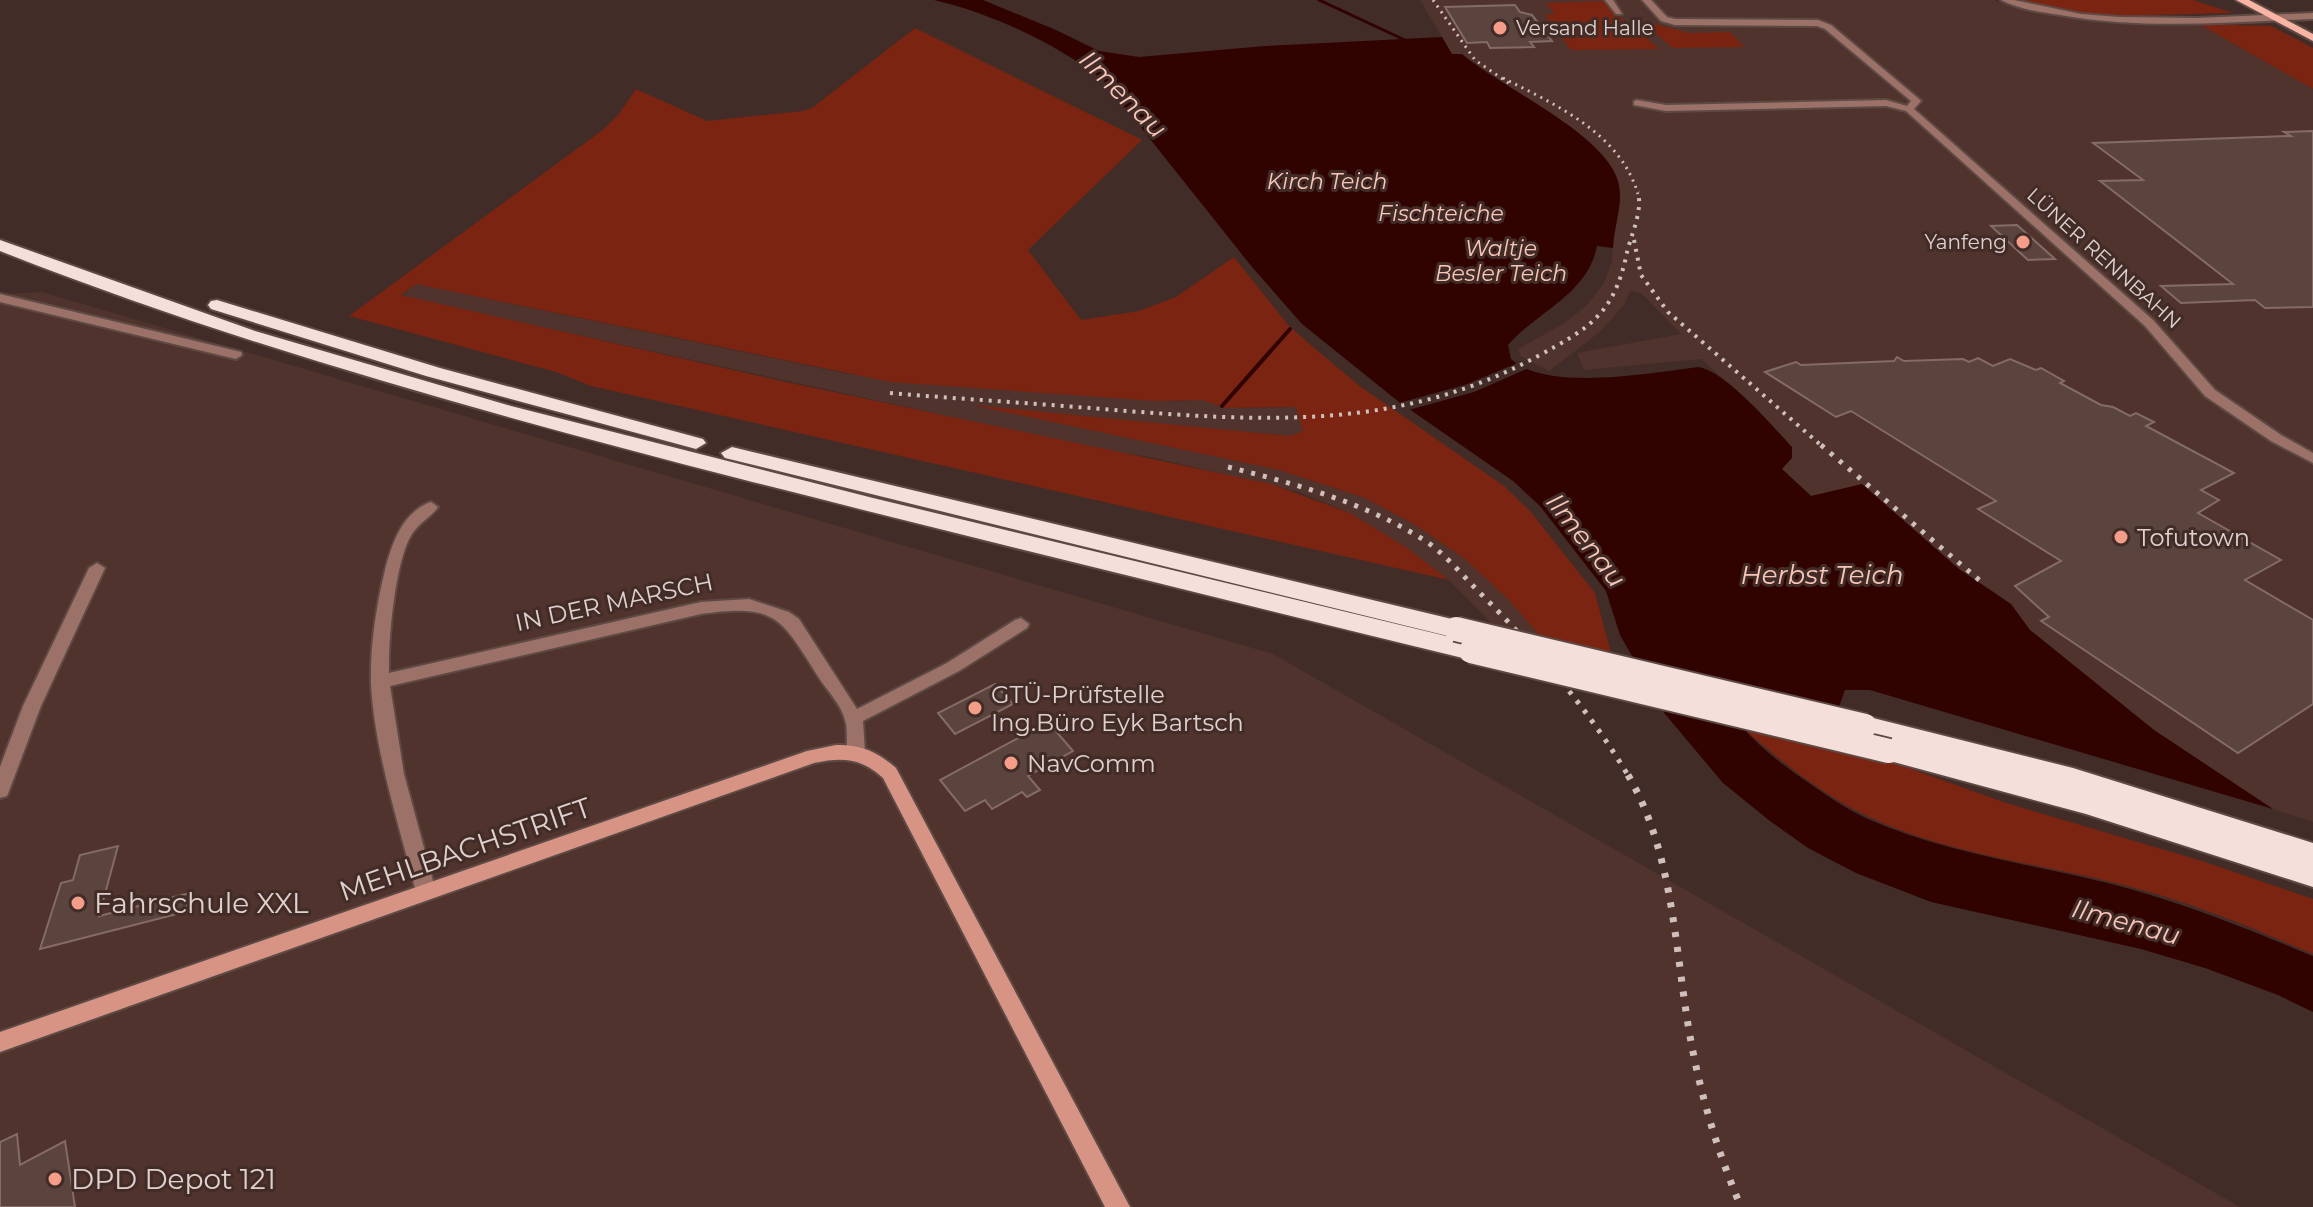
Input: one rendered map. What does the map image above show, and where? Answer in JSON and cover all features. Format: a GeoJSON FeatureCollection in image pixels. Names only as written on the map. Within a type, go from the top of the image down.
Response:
{"type":"FeatureCollection","features":[{"type":"Feature","properties":{"kind":"highway"},"geometry":{"type":"LineString","coordinates":[[0,228],[142,281],[278,325],[547,404],[2086,803],[2313,875]]}},
{"type":"Feature","properties":{"kind":"highway"},"geometry":{"type":"LineString","coordinates":[[0,245],[122,291],[259,337],[558,425],[826,494],[1464,640],[1865,726],[2073,779],[2313,855]]}},
{"type":"Feature","properties":{"kind":"main road"},"geometry":{"type":"LineString","coordinates":[[2241,0],[2313,38]]}},
{"type":"Feature","properties":{"kind":"street"},"geometry":{"type":"LineString","coordinates":[[1609,0],[1619,12]]}},
{"type":"Feature","properties":{"kind":"street","name":"LÜNER RENNBAHN"},"geometry":{"type":"LineString","coordinates":[[1646,0],[1664,19],[1675,22],[1802,21],[1824,25],[1916,101],[1909,109],[2149,323],[2210,393],[2313,459]]}},
{"type":"Feature","properties":{"kind":"street"},"geometry":{"type":"LineString","coordinates":[[2005,0],[2054,13],[2109,20],[2313,16]]}},
{"type":"Feature","properties":{"kind":"street"},"geometry":{"type":"LineString","coordinates":[[1637,103],[1666,108],[1886,103],[1909,109]]}},
{"type":"Feature","properties":{"kind":"street"},"geometry":{"type":"LineString","coordinates":[[0,298],[236,355]]}},
{"type":"Feature","properties":{"kind":"street"},"geometry":{"type":"LineString","coordinates":[[426,892],[384,725],[379,682],[380,628],[386,594],[404,533],[431,507]]}},
{"type":"Feature","properties":{"kind":"street"},"geometry":{"type":"LineString","coordinates":[[0,791],[32,706],[97,568]]}},
{"type":"Feature","properties":{"kind":"street","name":"IN DER MARSCH"},"geometry":{"type":"LineString","coordinates":[[379,682],[701,608],[749,604],[769,608],[793,623],[854,718],[856,752]]}},
{"type":"Feature","properties":{"kind":"street"},"geometry":{"type":"LineString","coordinates":[[854,718],[953,667],[1021,624]]}},
{"type":"Feature","properties":{"kind":"street"},"geometry":{"type":"LineString","coordinates":[[856,752],[876,759],[890,773],[1118,1207]]}},
{"type":"Feature","properties":{"kind":"street","name":"MEHLBACHSTRIFT"},"geometry":{"type":"LineString","coordinates":[[0,1042],[813,756],[856,752]]}},
{"type":"Feature","properties":{"kind":"shaded area"},"geometry":{"type":"Polygon","coordinates":[[[1420,0],[1993,0],[2053,16],[2091,21],[2199,24],[2313,89],[2313,822],[2273,809],[2154,730],[2030,630],[2011,604],[1959,569],[1812,496],[1781,469],[1787,442],[1756,408],[1701,359],[1584,370],[1577,353],[1681,334],[1641,293],[1630,291],[1624,305],[1601,331],[1549,371],[1520,356],[1518,349],[1565,323],[1588,304],[1604,283],[1612,261],[1614,228],[1621,199],[1617,179],[1607,160],[1581,135],[1462,54],[1452,54],[1420,0]]]}},
{"type":"Feature","properties":{"kind":"shaded area"},"geometry":{"type":"Polygon","coordinates":[[[2017,0],[2193,0],[2233,13],[2110,16],[2065,11],[2017,0]]]}},
{"type":"Feature","properties":{"kind":"shaded area"},"geometry":{"type":"Polygon","coordinates":[[[1603,1],[1659,49],[1571,50],[1545,15],[1555,14],[1546,3],[1603,1]]]}},
{"type":"Feature","properties":{"kind":"shaded area"},"geometry":{"type":"Polygon","coordinates":[[[1640,20],[1689,33],[1730,32],[1744,47],[1673,48],[1640,20]]]}},
{"type":"Feature","properties":{"kind":"shaded area"},"geometry":{"type":"Polygon","coordinates":[[[2199,24],[2271,26],[2313,48],[2313,89],[2199,24]]]}},
{"type":"Feature","properties":{"kind":"shaded area"},"geometry":{"type":"Polygon","coordinates":[[[915,28],[1142,140],[1028,250],[1081,320],[1139,311],[1176,297],[1234,257],[1288,325],[1313,347],[1361,387],[1504,486],[1530,511],[1595,593],[1611,653],[1540,636],[1508,599],[1465,559],[1417,526],[1365,498],[1279,470],[972,405],[1290,436],[1303,431],[1296,407],[1226,408],[1202,400],[1156,401],[891,382],[416,284],[401,295],[786,382],[1271,484],[1350,513],[1407,548],[1449,580],[591,386],[556,372],[349,316],[604,129],[636,89],[707,121],[803,111],[812,108],[915,28]]]}},
{"type":"Feature","properties":{"kind":"shaded area"},"geometry":{"type":"Polygon","coordinates":[[[416,284],[848,374],[1156,401],[1202,400],[1226,408],[1296,407],[1303,431],[1290,436],[983,407],[1279,470],[1365,498],[1417,526],[1465,559],[1508,599],[1540,636],[1494,626],[1449,580],[1407,548],[1350,513],[1299,492],[1151,457],[1103,450],[401,296],[416,284]]]}},
{"type":"Feature","properties":{"kind":"shaded area"},"geometry":{"type":"Polygon","coordinates":[[[42,292],[1273,654],[2240,1207],[0,1207],[0,294],[42,292]]]}},
{"type":"Feature","properties":{"kind":"shaded area"},"geometry":{"type":"Polygon","coordinates":[[[1743,728],[1903,766],[2006,803],[2202,861],[2313,899],[2313,954],[2164,896],[1968,851],[1900,830],[1834,798],[1787,765],[1743,728]]]}},
{"type":"Feature","properties":{"kind":"water","name":"Fischteiche"},"geometry":{"type":"Polygon","coordinates":[[[934,0],[983,0],[1099,51],[1139,57],[1265,46],[1442,37],[1452,54],[1462,54],[1572,128],[1609,163],[1618,181],[1619,206],[1613,248],[1597,246],[1584,277],[1508,345],[1511,359],[1527,369],[1573,378],[1627,376],[1698,367],[1722,378],[1792,447],[1792,458],[1782,469],[1811,496],[1862,484],[1959,569],[2011,604],[2030,630],[2154,730],[2273,809],[1870,690],[1845,690],[1839,707],[1707,675],[1734,718],[1782,764],[1868,819],[1935,843],[2144,893],[2313,956],[2313,1012],[2278,995],[2205,968],[2141,949],[1931,902],[1856,873],[1808,848],[1770,821],[1723,783],[1665,714],[1620,635],[1606,591],[1540,506],[1513,481],[1399,402],[1302,324],[1252,267],[1103,80],[1023,31],[979,13],[934,0]]]}},
{"type":"Feature","properties":{"kind":"pier"},"geometry":{"type":"Polygon","coordinates":[[[1520,362],[1531,367],[1474,392],[1405,411],[1395,404],[1465,385],[1520,362]]]}},
{"type":"Feature","properties":{"kind":"building","name":"Versand Halle"},"geometry":{"type":"Polygon","coordinates":[[[1515,5],[1520,12],[1532,15],[1552,41],[1530,42],[1534,47],[1490,48],[1487,42],[1467,43],[1445,7],[1515,5]]]}},
{"type":"Feature","properties":{"kind":"building"},"geometry":{"type":"Polygon","coordinates":[[[2313,131],[2313,307],[2265,308],[2255,300],[2181,303],[2161,286],[2233,284],[2100,181],[2143,180],[2093,143],[2291,136],[2284,132],[2313,131]]]}},
{"type":"Feature","properties":{"kind":"building","name":"Yanfeng"},"geometry":{"type":"Polygon","coordinates":[[[2017,225],[2055,259],[2028,260],[1991,226],[2017,225]]]}},
{"type":"Feature","properties":{"kind":"building","name":"Tofutown"},"geometry":{"type":"Polygon","coordinates":[[[1897,357],[1904,361],[1963,359],[1969,362],[1978,358],[1993,366],[2010,359],[2036,370],[2041,368],[2064,381],[2060,383],[2101,405],[2130,416],[2136,413],[2154,422],[2146,426],[2234,473],[2201,490],[2219,500],[2198,513],[2281,560],[2245,580],[2313,620],[2313,704],[2238,753],[2041,621],[2049,617],[2015,586],[2061,561],[1978,509],[1996,501],[1851,411],[1836,417],[1765,372],[1796,362],[1801,365],[1894,361],[1897,357]]]}},
{"type":"Feature","properties":{"kind":"building","name":"GTÜ-Prüfstelle Ing.Büro Eyk Bartsch"},"geometry":{"type":"Polygon","coordinates":[[[995,684],[1013,704],[955,734],[938,713],[995,684]]]}},
{"type":"Feature","properties":{"kind":"building","name":"NavComm"},"geometry":{"type":"Polygon","coordinates":[[[1048,722],[1073,751],[1028,776],[1040,790],[1027,797],[1022,792],[992,809],[985,800],[965,811],[940,780],[1048,722]]]}},
{"type":"Feature","properties":{"kind":"building","name":"Fahrschule XXL"},"geometry":{"type":"Polygon","coordinates":[[[118,846],[99,916],[190,893],[185,912],[40,949],[61,883],[73,880],[80,855],[118,846]]]}},
{"type":"Feature","properties":{"kind":"building"},"geometry":{"type":"Polygon","coordinates":[[[17,1134],[20,1165],[65,1141],[75,1207],[0,1207],[0,1142],[17,1134]]]}},
{"type":"Feature","properties":{"kind":"waterway"},"geometry":{"type":"LineString","coordinates":[[1319,0],[1407,41],[1404,41]]}},
{"type":"Feature","properties":{"kind":"waterway"},"geometry":{"type":"LineString","coordinates":[[1222,406],[1290,329]]}},
{"type":"Feature","properties":{"kind":"railway"},"geometry":{"type":"LineString","coordinates":[[1433,0],[1475,60],[1510,84]]}},
{"type":"Feature","properties":{"kind":"railway"},"geometry":{"type":"LineString","coordinates":[[1503,78],[1584,123],[1617,154],[1638,194]]}},
{"type":"Feature","properties":{"kind":"railway"},"geometry":{"type":"LineString","coordinates":[[890,393],[1215,417],[1270,418],[1379,410],[1432,398],[1485,381],[1538,356],[1596,318],[1606,307],[1621,277],[1637,216],[1638,192]]}},
{"type":"Feature","properties":{"kind":"railway"},"geometry":{"type":"LineString","coordinates":[[1634,240],[1641,275],[1668,312],[1823,447]]}},
{"type":"Feature","properties":{"kind":"railway"},"geometry":{"type":"LineString","coordinates":[[1821,445],[1985,585]]}},
{"type":"Feature","properties":{"kind":"railway"},"geometry":{"type":"LineString","coordinates":[[1228,467],[1356,506],[1427,542],[1501,614],[1560,680],[1629,777]]}},
{"type":"Feature","properties":{"kind":"railway"},"geometry":{"type":"LineString","coordinates":[[1629,777],[1654,833],[1662,863],[1696,1066],[1715,1138],[1741,1207]]}},
{"type":"Feature","properties":{"kind":"place","name":"Versand Halle"},"geometry":{"type":"Point","coordinates":[1500,28]}},
{"type":"Feature","properties":{"kind":"place","name":"Yanfeng"},"geometry":{"type":"Point","coordinates":[2023,242]}},
{"type":"Feature","properties":{"kind":"place","name":"Tofutown"},"geometry":{"type":"Point","coordinates":[2121,537]}},
{"type":"Feature","properties":{"kind":"place","name":"GTÜ-Prüfstelle Ing.Büro Eyk Bartsch"},"geometry":{"type":"Point","coordinates":[975,708]}},
{"type":"Feature","properties":{"kind":"place","name":"NavComm"},"geometry":{"type":"Point","coordinates":[1011,763]}},
{"type":"Feature","properties":{"kind":"place","name":"Fahrschule XXL"},"geometry":{"type":"Point","coordinates":[78,903]}},
{"type":"Feature","properties":{"kind":"place","name":"DPD Depot 121"},"geometry":{"type":"Point","coordinates":[55,1179]}},
{"type":"Feature","properties":{"kind":"water label","name":"Ilmenau"},"geometry":{"type":"Point","coordinates":[1123,94]}},
{"type":"Feature","properties":{"kind":"water label","name":"Kirch Teich"},"geometry":{"type":"Point","coordinates":[1327,181]}},
{"type":"Feature","properties":{"kind":"water label","name":"Waltje Besler Teich"},"geometry":{"type":"Point","coordinates":[1501,260]}},
{"type":"Feature","properties":{"kind":"water label","name":"Ilmenau"},"geometry":{"type":"Point","coordinates":[1586,540]}},
{"type":"Feature","properties":{"kind":"water label","name":"Herbst Teich"},"geometry":{"type":"Point","coordinates":[1822,575]}},
{"type":"Feature","properties":{"kind":"water label","name":"Ilmenau"},"geometry":{"type":"Point","coordinates":[2126,922]}}]}
